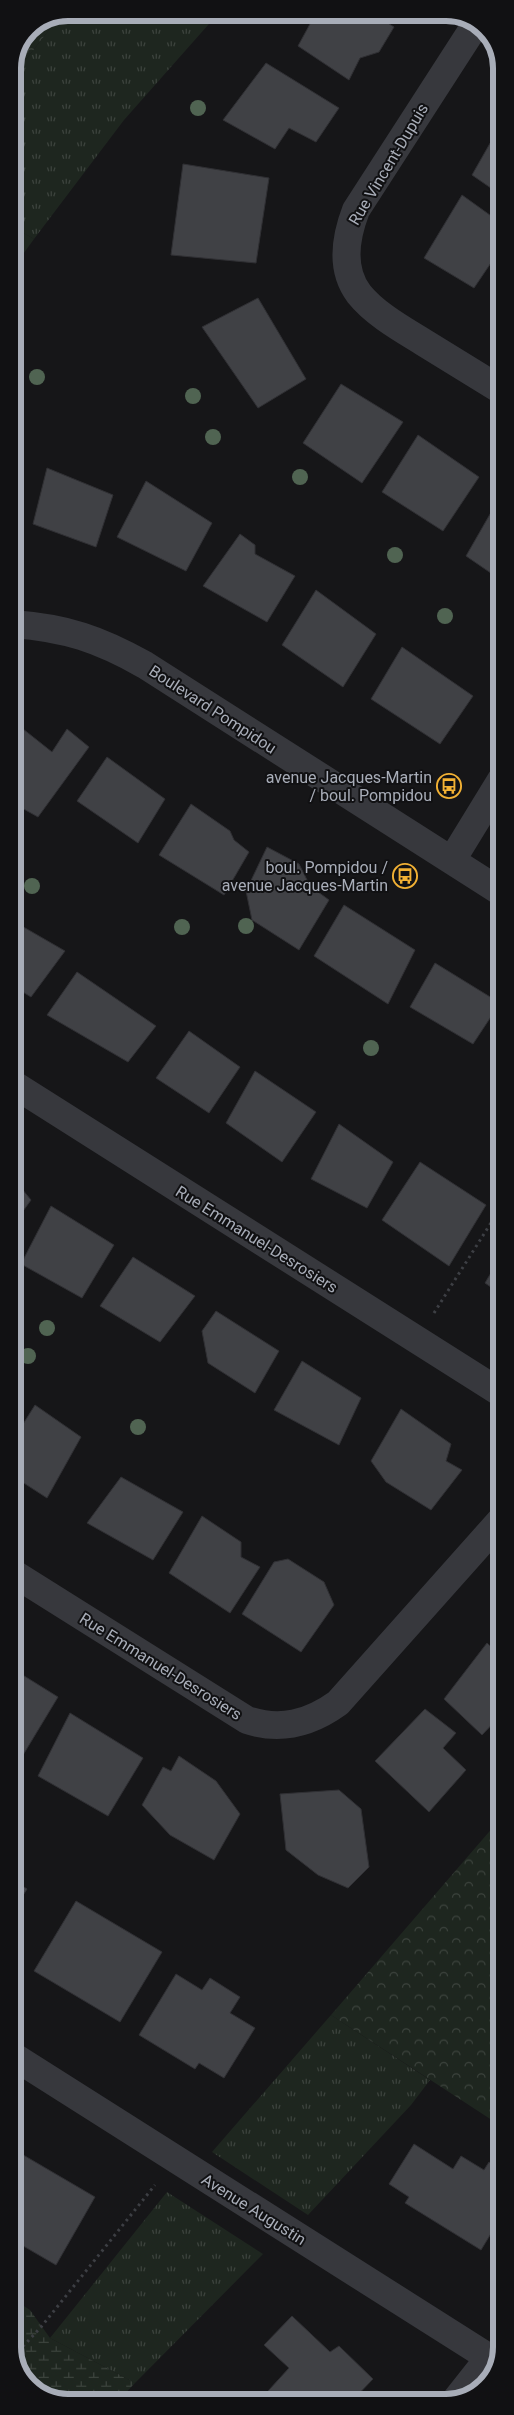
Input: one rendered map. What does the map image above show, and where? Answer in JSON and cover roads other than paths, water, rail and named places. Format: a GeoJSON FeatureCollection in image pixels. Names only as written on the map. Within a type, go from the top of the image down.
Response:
{"type":"FeatureCollection","features":[{"type":"Feature","properties":{"kind":"street","name":"Rue Vincent-Dupuis"},"geometry":{"type":"LineString","coordinates":[[472,29],[356,210],[348,231],[346,254],[350,274],[358,293],[376,310],[493,385]]}},
{"type":"Feature","properties":{"kind":"street","name":"Boulevard Pompidou"},"geometry":{"type":"LineString","coordinates":[[21,624],[46,626],[79,634],[109,645],[145,665],[493,887]]}},
{"type":"Feature","properties":{"kind":"street"},"geometry":{"type":"LineString","coordinates":[[452,860],[493,793]]}},
{"type":"Feature","properties":{"kind":"street","name":"Rue Emmanuel-Desrosiers"},"geometry":{"type":"LineString","coordinates":[[21,1089],[493,1388]]}},
{"type":"Feature","properties":{"kind":"street","name":"Rue Emmanuel-Desrosiers"},"geometry":{"type":"LineString","coordinates":[[21,1578],[247,1720],[265,1726],[285,1726],[322,1714],[338,1703],[493,1529]]}},
{"type":"Feature","properties":{"kind":"street","name":"Avenue Augustin"},"geometry":{"type":"LineString","coordinates":[[21,2061],[491,2359]]}},
{"type":"Feature","properties":{"kind":"street"},"geometry":{"type":"LineString","coordinates":[[467,2388],[490,2362]]}},
{"type":"Feature","properties":{"kind":"place","name":"avenue Jacques-Martin / boul. Pompidou"},"geometry":{"type":"Point","coordinates":[449,786]}},
{"type":"Feature","properties":{"kind":"place","name":"boul. Pompidou / avenue Jacques-Martin"},"geometry":{"type":"Point","coordinates":[405,876]}}]}
